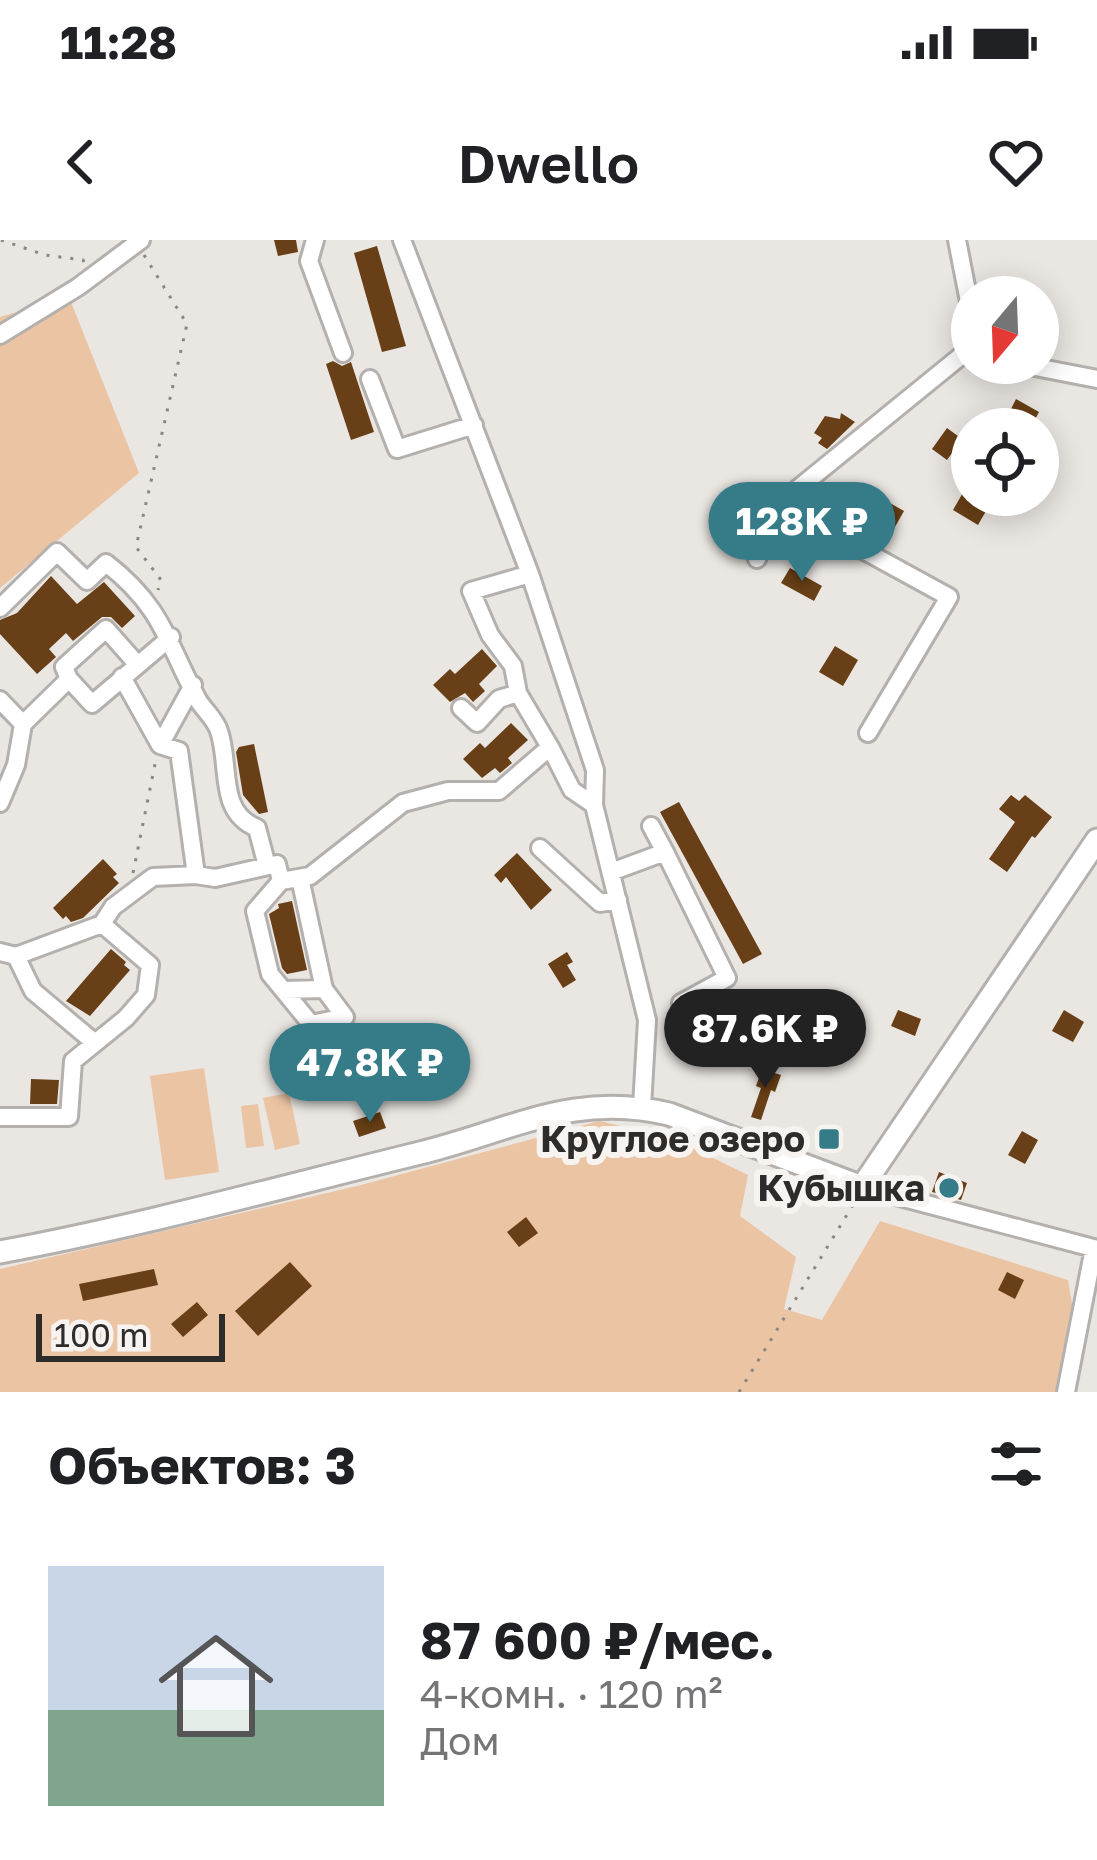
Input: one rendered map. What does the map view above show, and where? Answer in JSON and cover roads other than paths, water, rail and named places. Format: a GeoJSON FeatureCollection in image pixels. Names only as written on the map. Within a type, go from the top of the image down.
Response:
{"type":"FeatureCollection","features":[{"type":"Feature","properties":{"kind":"main road"},"geometry":{"type":"LineString","coordinates":[[0,1252],[433,1150],[589,1105],[642,1107],[669,1114],[862,1187],[1097,840]]}},
{"type":"Feature","properties":{"kind":"street"},"geometry":{"type":"LineString","coordinates":[[315,240],[309,261],[344,353]]}},
{"type":"Feature","properties":{"kind":"street"},"geometry":{"type":"LineString","coordinates":[[402,240],[530,574],[595,770],[594,805],[647,1020],[642,1107]]}},
{"type":"Feature","properties":{"kind":"street"},"geometry":{"type":"LineString","coordinates":[[957,240],[964,276]]}},
{"type":"Feature","properties":{"kind":"street"},"geometry":{"type":"LineString","coordinates":[[0,335],[139,242]]}},
{"type":"Feature","properties":{"kind":"street"},"geometry":{"type":"LineString","coordinates":[[757,559],[779,504],[951,364]]}},
{"type":"Feature","properties":{"kind":"street"},"geometry":{"type":"LineString","coordinates":[[1059,372],[1097,379]]}},
{"type":"Feature","properties":{"kind":"street"},"geometry":{"type":"LineString","coordinates":[[370,379],[397,449],[474,425]]}},
{"type":"Feature","properties":{"kind":"street"},"geometry":{"type":"LineString","coordinates":[[779,504],[950,597],[868,733]]}},
{"type":"Feature","properties":{"kind":"street"},"geometry":{"type":"LineString","coordinates":[[2,600],[57,553],[87,580],[106,563],[152,609],[219,730],[232,807],[242,822],[257,828],[267,866]]}},
{"type":"Feature","properties":{"kind":"street"},"geometry":{"type":"LineString","coordinates":[[530,574],[471,590],[490,635],[513,666],[518,694],[572,790],[594,805]]}},
{"type":"Feature","properties":{"kind":"street"},"geometry":{"type":"LineString","coordinates":[[137,664],[106,628],[64,667],[92,704],[171,637]]}},
{"type":"Feature","properties":{"kind":"street"},"geometry":{"type":"LineString","coordinates":[[122,677],[160,745],[179,751],[196,875]]}},
{"type":"Feature","properties":{"kind":"street"},"geometry":{"type":"LineString","coordinates":[[0,803],[16,765],[23,724],[69,679]]}},
{"type":"Feature","properties":{"kind":"street"},"geometry":{"type":"LineString","coordinates":[[160,745],[193,686]]}},
{"type":"Feature","properties":{"kind":"street"},"geometry":{"type":"LineString","coordinates":[[461,708],[477,723],[499,699],[518,694]]}},
{"type":"Feature","properties":{"kind":"street"},"geometry":{"type":"LineString","coordinates":[[0,700],[23,724]]}},
{"type":"Feature","properties":{"kind":"street"},"geometry":{"type":"LineString","coordinates":[[322,1079],[311,1024],[270,974],[255,911],[291,879],[310,876],[404,803],[448,791],[500,791],[550,747]]}},
{"type":"Feature","properties":{"kind":"street"},"geometry":{"type":"LineString","coordinates":[[651,826],[728,978],[680,1003]]}},
{"type":"Feature","properties":{"kind":"street"},"geometry":{"type":"LineString","coordinates":[[540,848],[600,903],[618,900]]}},
{"type":"Feature","properties":{"kind":"street"},"geometry":{"type":"LineString","coordinates":[[611,872],[664,853]]}},
{"type":"Feature","properties":{"kind":"street"},"geometry":{"type":"LineString","coordinates":[[95,1042],[33,991],[8,954],[103,924],[113,907],[153,878],[215,878],[277,864],[291,879],[324,989],[345,1017],[311,1024]]}},
{"type":"Feature","properties":{"kind":"street"},"geometry":{"type":"LineString","coordinates":[[0,1118],[69,1118],[73,1061],[146,995],[150,964],[103,924]]}},
{"type":"Feature","properties":{"kind":"street"},"geometry":{"type":"LineString","coordinates":[[283,990],[324,989]]}},
{"type":"Feature","properties":{"kind":"street"},"geometry":{"type":"LineString","coordinates":[[862,1187],[1096,1248],[1066,1392]]}},
{"type":"Feature","properties":{"kind":"place","name":"Круглое озеро"},"geometry":{"type":"Point","coordinates":[829,1139]}},
{"type":"Feature","properties":{"kind":"place","name":"Кубышка"},"geometry":{"type":"Point","coordinates":[949,1188]}}]}
